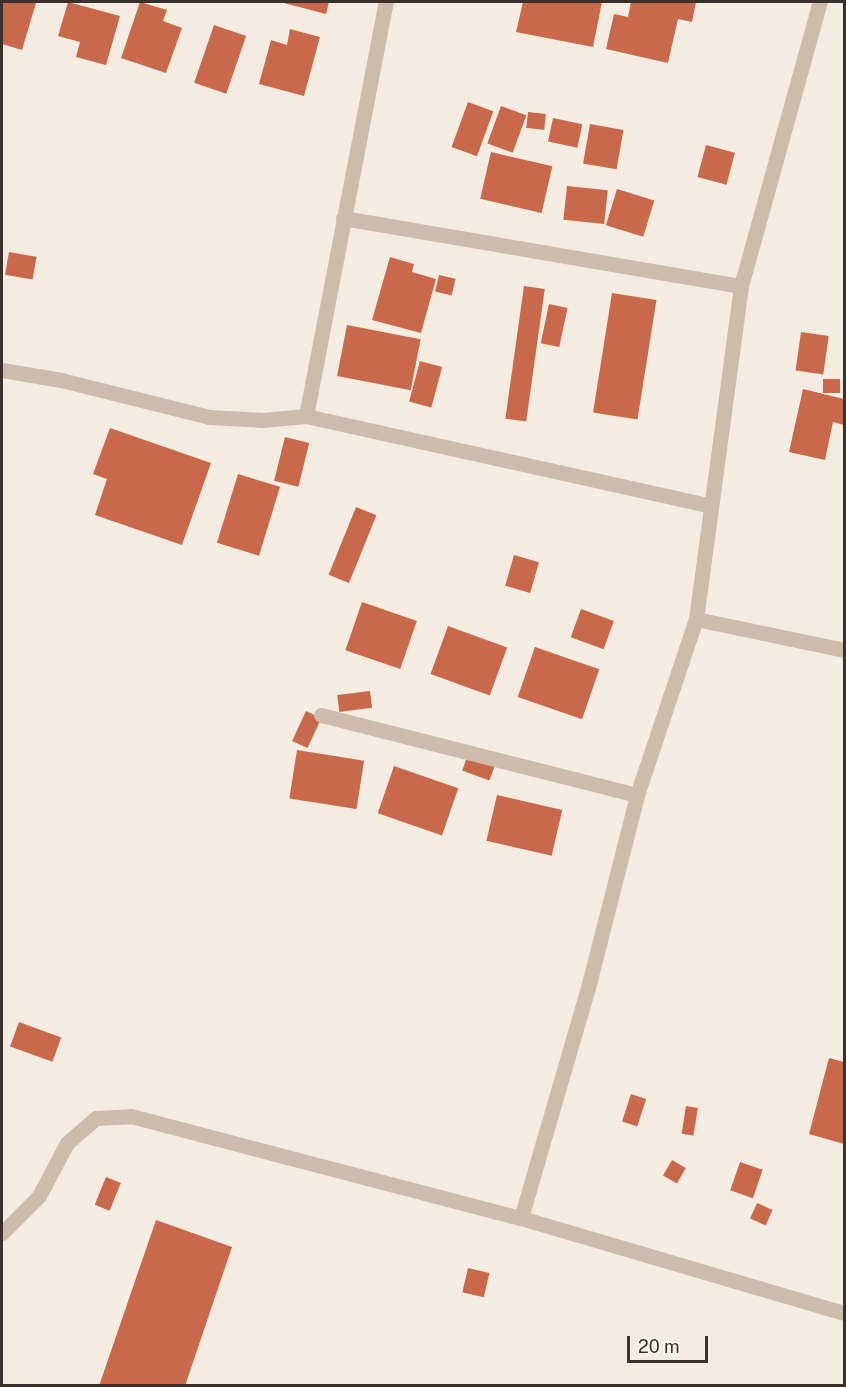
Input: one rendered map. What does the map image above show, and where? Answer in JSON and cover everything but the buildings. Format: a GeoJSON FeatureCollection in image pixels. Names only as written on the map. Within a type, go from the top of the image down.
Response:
{"type":"FeatureCollection","features":[{"type":"Feature","properties":{"kind":"street"},"geometry":{"type":"LineString","coordinates":[[306,416],[386,2]]}},
{"type":"Feature","properties":{"kind":"street"},"geometry":{"type":"LineString","coordinates":[[521,1218],[590,980],[637,795],[696,619],[741,286],[820,2]]}},
{"type":"Feature","properties":{"kind":"street"},"geometry":{"type":"LineString","coordinates":[[343,218],[741,286]]}},
{"type":"Feature","properties":{"kind":"street"},"geometry":{"type":"LineString","coordinates":[[2,370],[61,380],[209,417],[264,420],[306,416],[711,506]]}},
{"type":"Feature","properties":{"kind":"street"},"geometry":{"type":"LineString","coordinates":[[696,619],[844,649]]}},
{"type":"Feature","properties":{"kind":"street"},"geometry":{"type":"LineString","coordinates":[[321,715],[637,795]]}},
{"type":"Feature","properties":{"kind":"street"},"geometry":{"type":"LineString","coordinates":[[2,1233],[39,1196],[67,1143],[96,1118],[131,1116],[521,1218],[844,1313]]}}]}
